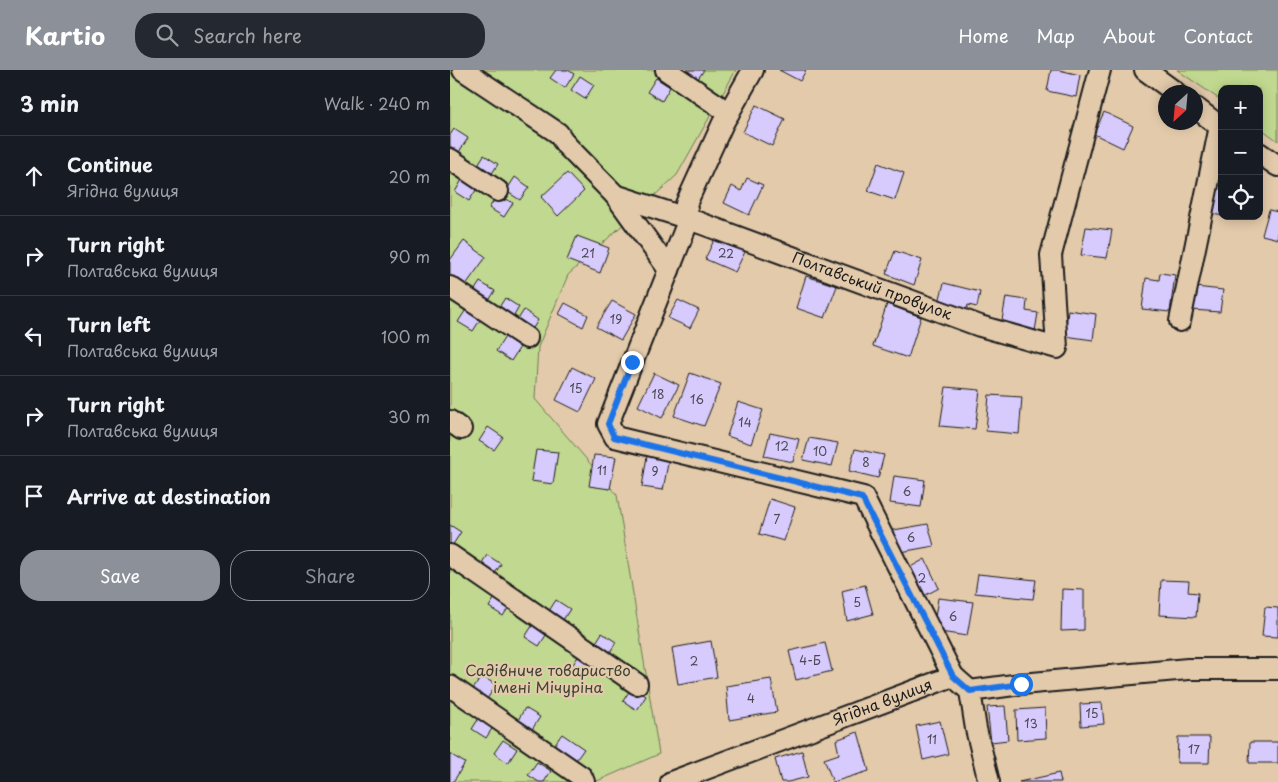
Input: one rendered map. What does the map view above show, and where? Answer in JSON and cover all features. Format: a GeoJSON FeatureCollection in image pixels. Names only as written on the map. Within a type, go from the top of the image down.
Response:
{"type":"FeatureCollection","features":[{"type":"Feature","properties":{"kind":"street"},"geometry":{"type":"LineString","coordinates":[[463,70],[558,133],[566,145],[615,195],[669,270]]}},
{"type":"Feature","properties":{"kind":"street"},"geometry":{"type":"LineString","coordinates":[[666,70],[729,113]]}},
{"type":"Feature","properties":{"kind":"street"},"geometry":{"type":"LineString","coordinates":[[754,70],[729,113],[686,204],[689,219],[608,424],[614,437],[862,498],[953,676]]}},
{"type":"Feature","properties":{"kind":"street","name":"Полтавський провулок"},"geometry":{"type":"LineString","coordinates":[[615,195],[689,219],[980,326],[1056,348],[1051,255],[1100,70]]}},
{"type":"Feature","properties":{"kind":"street"},"geometry":{"type":"LineString","coordinates":[[1145,70],[1165,85]]}},
{"type":"Feature","properties":{"kind":"street"},"geometry":{"type":"LineString","coordinates":[[1203,113],[1218,125]]}},
{"type":"Feature","properties":{"kind":"street"},"geometry":{"type":"LineString","coordinates":[[1180,321],[1220,130]]}},
{"type":"Feature","properties":{"kind":"street"},"geometry":{"type":"LineString","coordinates":[[1263,156],[1278,166]]}},
{"type":"Feature","properties":{"kind":"street"},"geometry":{"type":"LineString","coordinates":[[450,159],[498,191]]}},
{"type":"Feature","properties":{"kind":"street"},"geometry":{"type":"LineString","coordinates":[[450,287],[527,338]]}},
{"type":"Feature","properties":{"kind":"street"},"geometry":{"type":"LineString","coordinates":[[450,555],[638,684]]}},
{"type":"Feature","properties":{"kind":"street"},"geometry":{"type":"LineString","coordinates":[[989,782],[976,729],[970,691],[1030,683],[1188,669],[1278,668]]}},
{"type":"Feature","properties":{"kind":"street","name":"Ягідна вулиця"},"geometry":{"type":"LineString","coordinates":[[671,782],[953,676],[970,691]]}},
{"type":"Feature","properties":{"kind":"street"},"geometry":{"type":"LineString","coordinates":[[450,686],[582,777],[584,782]]}},
{"type":"Feature","properties":{"kind":"green space","name":"Садівниче товариство імені Мічуріна"},"geometry":{"type":"Polygon","coordinates":[[[450,70],[736,70],[677,175],[568,275],[538,347],[535,399],[617,495],[659,754],[595,782],[450,782],[450,70]]]}},
{"type":"Feature","properties":{"kind":"green space"},"geometry":{"type":"Polygon","coordinates":[[[1177,70],[1278,70],[1278,141],[1263,130],[1263,85],[1218,85],[1218,98],[1203,88],[1203,85],[1199,85],[1177,70]]]}},
{"type":"Feature","properties":{"kind":"building"},"geometry":{"type":"Polygon","coordinates":[[[556,70],[568,70],[574,74],[565,88],[550,78],[556,70]]]}},
{"type":"Feature","properties":{"kind":"building"},"geometry":{"type":"Polygon","coordinates":[[[683,70],[704,70],[695,83],[683,70]]]}},
{"type":"Feature","properties":{"kind":"building"},"geometry":{"type":"Polygon","coordinates":[[[779,70],[806,70],[800,81],[779,70]]]}},
{"type":"Feature","properties":{"kind":"building"},"geometry":{"type":"Polygon","coordinates":[[[1051,70],[1080,75],[1076,97],[1047,91],[1051,70]]]}},
{"type":"Feature","properties":{"kind":"building"},"geometry":{"type":"Polygon","coordinates":[[[580,76],[594,85],[585,99],[571,90],[580,76]]]}},
{"type":"Feature","properties":{"kind":"building"},"geometry":{"type":"Polygon","coordinates":[[[656,78],[670,87],[662,101],[647,92],[656,78]]]}},
{"type":"Feature","properties":{"kind":"building"},"geometry":{"type":"Polygon","coordinates":[[[756,105],[785,119],[772,146],[743,132],[756,105]]]}},
{"type":"Feature","properties":{"kind":"building"},"geometry":{"type":"Polygon","coordinates":[[[1104,112],[1133,126],[1123,148],[1094,134],[1104,112]]]}},
{"type":"Feature","properties":{"kind":"building"},"geometry":{"type":"Polygon","coordinates":[[[454,129],[468,138],[459,152],[450,146],[450,135],[454,129]]]}},
{"type":"Feature","properties":{"kind":"building"},"geometry":{"type":"Polygon","coordinates":[[[484,155],[498,164],[489,178],[475,169],[484,155]]]}},
{"type":"Feature","properties":{"kind":"building"},"geometry":{"type":"Polygon","coordinates":[[[878,163],[904,173],[895,200],[868,191],[878,163]]]}},
{"type":"Feature","properties":{"kind":"building"},"geometry":{"type":"Polygon","coordinates":[[[567,173],[584,191],[558,216],[541,197],[567,173]]]}},
{"type":"Feature","properties":{"kind":"building"},"geometry":{"type":"Polygon","coordinates":[[[515,177],[529,187],[520,200],[506,191],[515,177]]]}},
{"type":"Feature","properties":{"kind":"building"},"geometry":{"type":"Polygon","coordinates":[[[463,178],[478,187],[469,201],[455,192],[463,178]]]}},
{"type":"Feature","properties":{"kind":"building"},"geometry":{"type":"Polygon","coordinates":[[[747,178],[763,185],[749,215],[724,203],[732,186],[741,191],[747,178]]]}},
{"type":"Feature","properties":{"kind":"building"},"geometry":{"type":"Polygon","coordinates":[[[1214,181],[1218,182],[1218,215],[1206,212],[1214,181]]]}},
{"type":"Feature","properties":{"kind":"building"},"geometry":{"type":"Polygon","coordinates":[[[498,194],[513,203],[504,217],[489,208],[498,194]]]}},
{"type":"Feature","properties":{"kind":"building"},"geometry":{"type":"Polygon","coordinates":[[[1269,210],[1278,212],[1278,239],[1262,235],[1269,210]]]}},
{"type":"Feature","properties":{"kind":"building"},"geometry":{"type":"Polygon","coordinates":[[[1086,227],[1112,230],[1107,258],[1081,255],[1086,227]]]}},
{"type":"Feature","properties":{"kind":"building"},"geometry":{"type":"Polygon","coordinates":[[[717,234],[747,248],[735,272],[705,259],[717,234]]]}},
{"type":"Feature","properties":{"kind":"building"},"geometry":{"type":"Polygon","coordinates":[[[577,236],[609,248],[600,273],[567,260],[577,236]]]}},
{"type":"Feature","properties":{"kind":"building"},"geometry":{"type":"Polygon","coordinates":[[[464,241],[486,257],[465,286],[450,275],[450,260],[464,241]]]}},
{"type":"Feature","properties":{"kind":"building"},"geometry":{"type":"Polygon","coordinates":[[[895,251],[922,260],[914,285],[886,274],[895,251]]]}},
{"type":"Feature","properties":{"kind":"building"},"geometry":{"type":"Polygon","coordinates":[[[1160,273],[1175,275],[1170,312],[1142,309],[1146,278],[1159,280],[1160,273]]]}},
{"type":"Feature","properties":{"kind":"building"},"geometry":{"type":"Polygon","coordinates":[[[806,276],[837,286],[825,318],[796,308],[806,276]]]}},
{"type":"Feature","properties":{"kind":"building"},"geometry":{"type":"Polygon","coordinates":[[[480,282],[495,291],[486,305],[471,296],[480,282]]]}},
{"type":"Feature","properties":{"kind":"building"},"geometry":{"type":"Polygon","coordinates":[[[944,283],[980,292],[977,307],[968,305],[965,314],[938,306],[944,283]]]}},
{"type":"Feature","properties":{"kind":"building"},"geometry":{"type":"Polygon","coordinates":[[[1195,287],[1223,290],[1220,312],[1192,310],[1195,287]]]}},
{"type":"Feature","properties":{"kind":"building"},"geometry":{"type":"Polygon","coordinates":[[[1006,297],[1027,300],[1026,311],[1038,313],[1035,331],[1001,326],[1006,297]]]}},
{"type":"Feature","properties":{"kind":"building"},"geometry":{"type":"Polygon","coordinates":[[[505,298],[519,307],[511,321],[496,312],[505,298]]]}},
{"type":"Feature","properties":{"kind":"building"},"geometry":{"type":"Polygon","coordinates":[[[678,300],[699,310],[690,328],[668,318],[678,300]]]}},
{"type":"Feature","properties":{"kind":"building"},"geometry":{"type":"Polygon","coordinates":[[[612,301],[636,314],[621,340],[596,327],[612,301]]]}},
{"type":"Feature","properties":{"kind":"building"},"geometry":{"type":"Polygon","coordinates":[[[565,303],[588,315],[583,327],[559,314],[565,303]]]}},
{"type":"Feature","properties":{"kind":"building"},"geometry":{"type":"Polygon","coordinates":[[[887,304],[921,317],[908,358],[873,346],[887,304]]]}},
{"type":"Feature","properties":{"kind":"building"},"geometry":{"type":"Polygon","coordinates":[[[467,308],[482,317],[473,331],[458,322],[467,308]]]}},
{"type":"Feature","properties":{"kind":"building"},"geometry":{"type":"Polygon","coordinates":[[[524,310],[538,320],[530,333],[515,324],[524,310]]]}},
{"type":"Feature","properties":{"kind":"building"},"geometry":{"type":"Polygon","coordinates":[[[1068,310],[1096,314],[1093,340],[1065,336],[1068,310]]]}},
{"type":"Feature","properties":{"kind":"building"},"geometry":{"type":"Polygon","coordinates":[[[505,337],[520,347],[511,361],[496,351],[505,337]]]}},
{"type":"Feature","properties":{"kind":"building"},"geometry":{"type":"Polygon","coordinates":[[[572,367],[596,379],[580,412],[556,400],[572,367]]]}},
{"type":"Feature","properties":{"kind":"building"},"geometry":{"type":"Polygon","coordinates":[[[654,373],[679,385],[662,418],[638,406],[654,373]]]}},
{"type":"Feature","properties":{"kind":"building"},"geometry":{"type":"Polygon","coordinates":[[[690,373],[721,384],[704,426],[674,416],[690,373]]]}},
{"type":"Feature","properties":{"kind":"building"},"geometry":{"type":"Polygon","coordinates":[[[946,387],[980,390],[975,429],[940,426],[946,387]]]}},
{"type":"Feature","properties":{"kind":"building"},"geometry":{"type":"Polygon","coordinates":[[[989,395],[1022,397],[1019,434],[986,431],[989,395]]]}},
{"type":"Feature","properties":{"kind":"building"},"geometry":{"type":"Polygon","coordinates":[[[738,402],[763,410],[751,444],[727,436],[738,402]]]}},
{"type":"Feature","properties":{"kind":"building"},"geometry":{"type":"Polygon","coordinates":[[[488,427],[503,437],[494,450],[479,441],[488,427]]]}},
{"type":"Feature","properties":{"kind":"building"},"geometry":{"type":"Polygon","coordinates":[[[770,433],[799,439],[793,462],[764,456],[770,433]]]}},
{"type":"Feature","properties":{"kind":"building"},"geometry":{"type":"Polygon","coordinates":[[[809,438],[838,443],[832,466],[803,460],[809,438]]]}},
{"type":"Feature","properties":{"kind":"building"},"geometry":{"type":"Polygon","coordinates":[[[855,449],[884,455],[878,478],[849,471],[855,449]]]}},
{"type":"Feature","properties":{"kind":"building"},"geometry":{"type":"Polygon","coordinates":[[[536,450],[558,452],[553,484],[531,481],[536,450]]]}},
{"type":"Feature","properties":{"kind":"building"},"geometry":{"type":"Polygon","coordinates":[[[594,455],[616,457],[610,489],[589,486],[594,455]]]}},
{"type":"Feature","properties":{"kind":"building"},"geometry":{"type":"Polygon","coordinates":[[[647,456],[669,458],[663,490],[642,487],[647,456]]]}},
{"type":"Feature","properties":{"kind":"building"},"geometry":{"type":"Polygon","coordinates":[[[894,476],[925,480],[921,507],[890,503],[894,476]]]}},
{"type":"Feature","properties":{"kind":"building"},"geometry":{"type":"Polygon","coordinates":[[[770,499],[795,507],[784,541],[759,534],[770,499]]]}},
{"type":"Feature","properties":{"kind":"building"},"geometry":{"type":"Polygon","coordinates":[[[928,524],[934,546],[895,553],[888,531],[928,524]]]}},
{"type":"Feature","properties":{"kind":"building"},"geometry":{"type":"Polygon","coordinates":[[[450,525],[461,532],[452,546],[450,544],[450,525]]]}},
{"type":"Feature","properties":{"kind":"building"},"geometry":{"type":"Polygon","coordinates":[[[487,555],[501,564],[492,578],[478,569],[487,555]]]}},
{"type":"Feature","properties":{"kind":"building"},"geometry":{"type":"Polygon","coordinates":[[[925,559],[939,588],[920,598],[905,570],[925,559]]]}},
{"type":"Feature","properties":{"kind":"building"},"geometry":{"type":"Polygon","coordinates":[[[978,574],[1036,580],[1033,599],[975,593],[978,574]]]}},
{"type":"Feature","properties":{"kind":"building"},"geometry":{"type":"Polygon","coordinates":[[[1161,580],[1189,581],[1188,592],[1198,593],[1196,617],[1159,615],[1161,580]]]}},
{"type":"Feature","properties":{"kind":"building"},"geometry":{"type":"Polygon","coordinates":[[[865,585],[873,614],[847,621],[842,591],[865,585]]]}},
{"type":"Feature","properties":{"kind":"building"},"geometry":{"type":"Polygon","coordinates":[[[1062,589],[1084,590],[1084,630],[1061,631],[1062,589]]]}},
{"type":"Feature","properties":{"kind":"building"},"geometry":{"type":"Polygon","coordinates":[[[498,593],[512,602],[503,616],[489,607],[498,593]]]}},
{"type":"Feature","properties":{"kind":"building"},"geometry":{"type":"Polygon","coordinates":[[[938,598],[973,602],[967,636],[933,631],[938,598]]]}},
{"type":"Feature","properties":{"kind":"building"},"geometry":{"type":"Polygon","coordinates":[[[556,600],[570,609],[561,623],[547,614],[556,600]]]}},
{"type":"Feature","properties":{"kind":"building"},"geometry":{"type":"Polygon","coordinates":[[[1265,607],[1278,608],[1278,637],[1262,636],[1265,607]]]}},
{"type":"Feature","properties":{"kind":"building"},"geometry":{"type":"Polygon","coordinates":[[[534,623],[548,632],[539,646],[525,637],[534,623]]]}},
{"type":"Feature","properties":{"kind":"building"},"geometry":{"type":"Polygon","coordinates":[[[602,633],[616,642],[608,656],[593,647],[602,633]]]}},
{"type":"Feature","properties":{"kind":"building"},"geometry":{"type":"Polygon","coordinates":[[[711,641],[717,677],[678,684],[672,648],[711,641]]]}},
{"type":"Feature","properties":{"kind":"building"},"geometry":{"type":"Polygon","coordinates":[[[825,643],[832,671],[796,680],[789,651],[825,643]]]}},
{"type":"Feature","properties":{"kind":"building"},"geometry":{"type":"Polygon","coordinates":[[[581,652],[595,661],[586,675],[572,666],[581,652]]]}},
{"type":"Feature","properties":{"kind":"building"},"geometry":{"type":"Polygon","coordinates":[[[482,676],[496,685],[487,699],[473,689],[482,676]]]}},
{"type":"Feature","properties":{"kind":"building"},"geometry":{"type":"Polygon","coordinates":[[[771,679],[777,712],[729,720],[726,686],[771,679]]]}},
{"type":"Feature","properties":{"kind":"building"},"geometry":{"type":"Polygon","coordinates":[[[632,687],[646,696],[637,710],[623,701],[632,687]]]}},
{"type":"Feature","properties":{"kind":"building"},"geometry":{"type":"Polygon","coordinates":[[[1102,703],[1104,724],[1081,726],[1080,704],[1102,703]]]}},
{"type":"Feature","properties":{"kind":"building"},"geometry":{"type":"Polygon","coordinates":[[[1005,706],[1008,740],[991,742],[987,707],[1005,706]]]}},
{"type":"Feature","properties":{"kind":"building"},"geometry":{"type":"Polygon","coordinates":[[[525,708],[540,717],[531,731],[517,722],[525,708]]]}},
{"type":"Feature","properties":{"kind":"building"},"geometry":{"type":"Polygon","coordinates":[[[1045,708],[1046,738],[1017,740],[1016,710],[1045,708]]]}},
{"type":"Feature","properties":{"kind":"building"},"geometry":{"type":"Polygon","coordinates":[[[481,715],[495,724],[486,738],[472,729],[481,715]]]}},
{"type":"Feature","properties":{"kind":"building"},"geometry":{"type":"Polygon","coordinates":[[[940,721],[948,754],[923,760],[916,726],[940,721]]]}},
{"type":"Feature","properties":{"kind":"building"},"geometry":{"type":"Polygon","coordinates":[[[858,732],[869,771],[833,782],[824,759],[839,754],[836,740],[858,732]]]}},
{"type":"Feature","properties":{"kind":"building"},"geometry":{"type":"Polygon","coordinates":[[[562,734],[584,749],[574,763],[552,748],[562,734]]]}},
{"type":"Feature","properties":{"kind":"building"},"geometry":{"type":"Polygon","coordinates":[[[1178,737],[1210,737],[1209,763],[1177,763],[1178,737]]]}},
{"type":"Feature","properties":{"kind":"building"},"geometry":{"type":"Polygon","coordinates":[[[503,740],[517,749],[508,763],[494,753],[503,740]]]}},
{"type":"Feature","properties":{"kind":"building"},"geometry":{"type":"Polygon","coordinates":[[[1250,742],[1278,742],[1278,763],[1249,763],[1250,742]]]}},
{"type":"Feature","properties":{"kind":"building"},"geometry":{"type":"Polygon","coordinates":[[[802,751],[808,777],[781,782],[775,759],[802,751]]]}},
{"type":"Feature","properties":{"kind":"building"},"geometry":{"type":"Polygon","coordinates":[[[450,754],[465,763],[453,782],[450,782],[450,754]]]}},
{"type":"Feature","properties":{"kind":"building"},"geometry":{"type":"Polygon","coordinates":[[[537,762],[551,771],[544,782],[539,782],[528,775],[537,762]]]}},
{"type":"Feature","properties":{"kind":"building"},"geometry":{"type":"Polygon","coordinates":[[[1059,773],[1061,782],[1019,782],[1059,773]]]}},
{"type":"Feature","properties":{"kind":"route"},"geometry":{"type":"LineString","coordinates":[[632,362],[608,424],[614,437],[862,498],[953,676],[970,691],[1021,684]]}}]}
